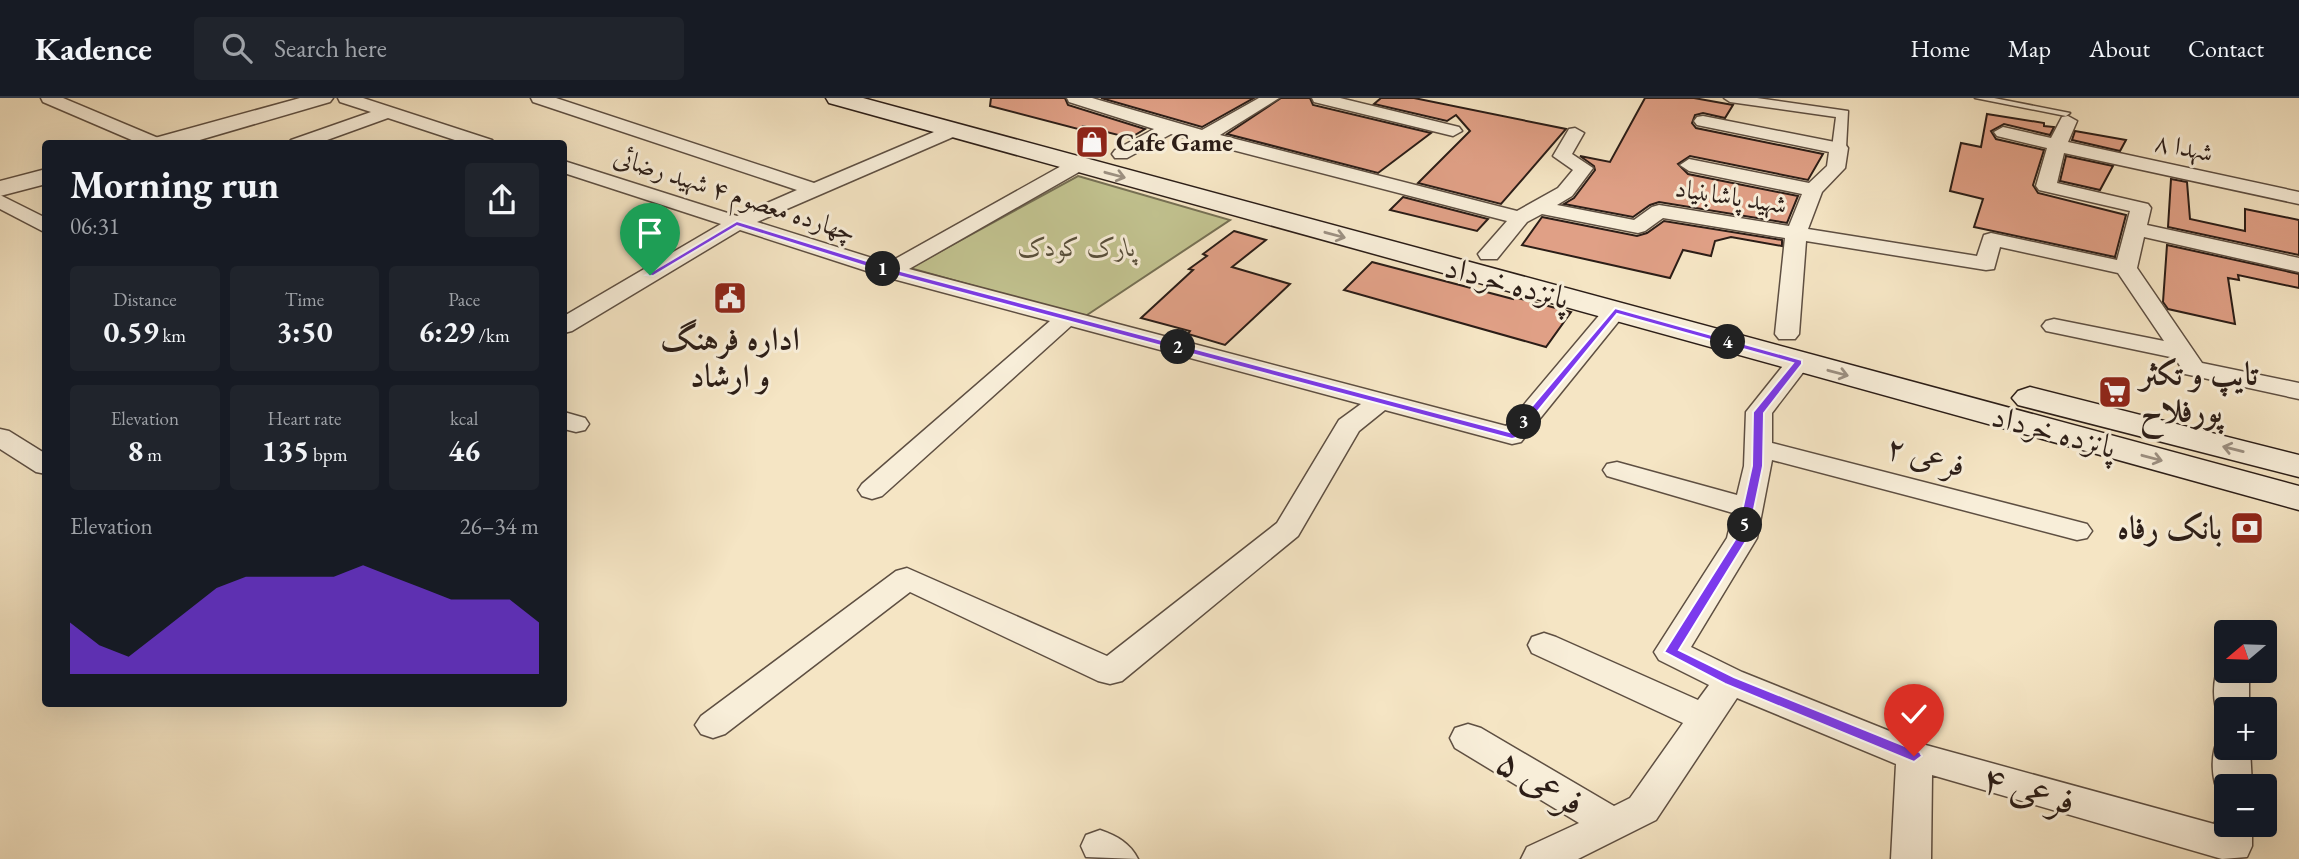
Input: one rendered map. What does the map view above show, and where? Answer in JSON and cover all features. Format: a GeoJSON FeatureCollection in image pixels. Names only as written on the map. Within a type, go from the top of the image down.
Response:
{"type":"FeatureCollection","features":[{"type":"Feature","properties":{"kind":"main road","name":"پانزده خرداد"},"geometry":{"type":"LineString","coordinates":[[837,98],[1615,311],[1793,348],[2299,466]]}},
{"type":"Feature","properties":{"kind":"main road","name":"پانزده خرداد"},"geometry":{"type":"LineString","coordinates":[[907,98],[1489,254],[1793,348],[2299,498]]}},
{"type":"Feature","properties":{"kind":"street"},"geometry":{"type":"LineString","coordinates":[[49,98],[149,140]]}},
{"type":"Feature","properties":{"kind":"street"},"geometry":{"type":"LineString","coordinates":[[172,140],[323,98]]}},
{"type":"Feature","properties":{"kind":"street"},"geometry":{"type":"LineString","coordinates":[[346,98],[472,140]]}},
{"type":"Feature","properties":{"kind":"street"},"geometry":{"type":"LineString","coordinates":[[539,98],[814,190]]}},
{"type":"Feature","properties":{"kind":"street"},"geometry":{"type":"LineString","coordinates":[[1075,98],[1169,128],[1520,218]]}},
{"type":"Feature","properties":{"kind":"street"},"geometry":{"type":"LineString","coordinates":[[1205,136],[1271,98]]}},
{"type":"Feature","properties":{"kind":"street"},"geometry":{"type":"LineString","coordinates":[[1320,98],[1453,131]]}},
{"type":"Feature","properties":{"kind":"street"},"geometry":{"type":"LineString","coordinates":[[1617,470],[1749,508],[1758,466],[1759,412],[1793,348],[1796,233],[1813,190],[1836,168],[1843,114],[1730,98]]}},
{"type":"Feature","properties":{"kind":"street"},"geometry":{"type":"LineString","coordinates":[[308,140],[386,113]]}},
{"type":"Feature","properties":{"kind":"street"},"geometry":{"type":"LineString","coordinates":[[2067,117],[2046,187],[2141,208],[2126,268],[2194,369],[2299,391]]}},
{"type":"Feature","properties":{"kind":"street"},"geometry":{"type":"LineString","coordinates":[[1703,121],[1839,148]]}},
{"type":"Feature","properties":{"kind":"street"},"geometry":{"type":"LineString","coordinates":[[1121,154],[1169,128]]}},
{"type":"Feature","properties":{"kind":"street"},"geometry":{"type":"LineString","coordinates":[[567,324],[737,223],[954,130]]}},
{"type":"Feature","properties":{"kind":"street","name":"شهدا ۸"},"geometry":{"type":"LineString","coordinates":[[2003,132],[2299,198]]}},
{"type":"Feature","properties":{"kind":"street"},"geometry":{"type":"LineString","coordinates":[[1489,254],[1520,218],[1565,192],[1584,168],[1562,156],[1575,133]]}},
{"type":"Feature","properties":{"kind":"street"},"geometry":{"type":"LineString","coordinates":[[454,140],[462,137]]}},
{"type":"Feature","properties":{"kind":"street"},"geometry":{"type":"LineString","coordinates":[[890,271],[1079,164]]}},
{"type":"Feature","properties":{"kind":"street"},"geometry":{"type":"LineString","coordinates":[[1689,165],[1813,190]]}},
{"type":"Feature","properties":{"kind":"street","name":"چهارده معصوم ۴ شهید رضائی"},"geometry":{"type":"LineString","coordinates":[[567,168],[890,271],[1512,436],[1615,311]]}},
{"type":"Feature","properties":{"kind":"street"},"geometry":{"type":"LineString","coordinates":[[0,189],[42,177]]}},
{"type":"Feature","properties":{"kind":"street"},"geometry":{"type":"LineString","coordinates":[[0,201],[42,225]]}},
{"type":"Feature","properties":{"kind":"street","name":"شهید پاشابنیاد"},"geometry":{"type":"LineString","coordinates":[[1538,207],[1638,227],[1659,211],[1986,264],[1991,239],[2126,268]]}},
{"type":"Feature","properties":{"kind":"street"},"geometry":{"type":"LineString","coordinates":[[2135,229],[2299,265]]}},
{"type":"Feature","properties":{"kind":"street"},"geometry":{"type":"LineString","coordinates":[[872,490],[1067,318]]}},
{"type":"Feature","properties":{"kind":"street"},"geometry":{"type":"LineString","coordinates":[[2054,326],[2184,353]]}},
{"type":"Feature","properties":{"kind":"street"},"geometry":{"type":"LineString","coordinates":[[713,725],[906,578],[1110,672],[1288,529],[1348,426],[1381,401]]}},
{"type":"Feature","properties":{"kind":"street"},"geometry":{"type":"LineString","coordinates":[[0,437],[42,463]]}},
{"type":"Feature","properties":{"kind":"street","name":"فرعی ۲"},"geometry":{"type":"LineString","coordinates":[[1758,448],[2077,531]]}},
{"type":"Feature","properties":{"kind":"street","name":"فرعی ۴"},"geometry":{"type":"LineString","coordinates":[[1749,508],[1742,538],[1671,652],[1730,681],[1914,756],[2233,846],[2233,837]]}},
{"type":"Feature","properties":{"kind":"street"},"geometry":{"type":"LineString","coordinates":[[1544,645],[1705,718]]}},
{"type":"Feature","properties":{"kind":"street"},"geometry":{"type":"LineString","coordinates":[[1542,859],[1643,809],[1730,681]]}},
{"type":"Feature","properties":{"kind":"street","name":"فرعی ۵"},"geometry":{"type":"LineString","coordinates":[[1468,738],[1613,824]]}},
{"type":"Feature","properties":{"kind":"street"},"geometry":{"type":"LineString","coordinates":[[1911,859],[1914,756]]}},
{"type":"Feature","properties":{"kind":"lane"},"geometry":{"type":"LineString","coordinates":[[1979,98],[2067,117]]}},
{"type":"Feature","properties":{"kind":"green space","name":"پارک کودک"},"geometry":{"type":"Polygon","coordinates":[[[1078,176],[1230,220],[1084,317],[910,268],[1078,176]]]}},
{"type":"Feature","properties":{"kind":"building"},"geometry":{"type":"Polygon","coordinates":[[[991,98],[1065,98],[1068,105],[1145,129],[1130,138],[1083,126],[1078,129],[990,106],[991,98]]]}},
{"type":"Feature","properties":{"kind":"building"},"geometry":{"type":"Polygon","coordinates":[[[1101,98],[1254,98],[1202,127],[1101,98]]]}},
{"type":"Feature","properties":{"kind":"building"},"geometry":{"type":"Polygon","coordinates":[[[1281,98],[1310,98],[1313,105],[1431,133],[1378,173],[1227,134],[1281,98]]]}},
{"type":"Feature","properties":{"kind":"building"},"geometry":{"type":"Polygon","coordinates":[[[1381,98],[1414,98],[1566,129],[1501,204],[1418,183],[1470,131],[1456,115],[1447,121],[1374,104],[1381,98]]]}},
{"type":"Feature","properties":{"kind":"building"},"geometry":{"type":"Polygon","coordinates":[[[1645,98],[1694,98],[1733,105],[1725,118],[1703,113],[1695,115],[1692,123],[1696,128],[1823,154],[1808,180],[1690,156],[1678,164],[1688,174],[1798,196],[1787,223],[1659,202],[1633,217],[1564,204],[1574,198],[1595,170],[1594,166],[1580,156],[1610,162],[1645,98]]]}},
{"type":"Feature","properties":{"kind":"building"},"geometry":{"type":"Polygon","coordinates":[[[1987,114],[2054,127],[2050,135],[2004,124],[1991,131],[1996,139],[2044,150],[2033,185],[2038,193],[2126,215],[2115,257],[1974,227],[1983,199],[1950,191],[1961,143],[1981,147],[1987,114]]]}},
{"type":"Feature","properties":{"kind":"building"},"geometry":{"type":"Polygon","coordinates":[[[2075,131],[2126,140],[2120,151],[2072,140],[2075,131]]]}},
{"type":"Feature","properties":{"kind":"building"},"geometry":{"type":"Polygon","coordinates":[[[2066,156],[2113,166],[2100,190],[2060,181],[2066,156]]]}},
{"type":"Feature","properties":{"kind":"building"},"geometry":{"type":"Polygon","coordinates":[[[2171,179],[2187,182],[2190,219],[2245,231],[2245,209],[2299,220],[2299,255],[2168,227],[2171,179]]]}},
{"type":"Feature","properties":{"kind":"building"},"geometry":{"type":"Polygon","coordinates":[[[1403,197],[1488,219],[1477,231],[1390,210],[1403,197]]]}},
{"type":"Feature","properties":{"kind":"building"},"geometry":{"type":"Polygon","coordinates":[[[1542,217],[1637,236],[1647,233],[1664,221],[1782,240],[1782,246],[1731,237],[1715,241],[1711,256],[1683,250],[1670,278],[1522,245],[1542,217]]]}},
{"type":"Feature","properties":{"kind":"building"},"geometry":{"type":"Polygon","coordinates":[[[1234,231],[1266,240],[1232,267],[1290,284],[1225,345],[1188,334],[1190,331],[1141,318],[1193,270],[1189,269],[1207,256],[1203,254],[1234,231]]]}},
{"type":"Feature","properties":{"kind":"building"},"geometry":{"type":"Polygon","coordinates":[[[2167,245],[2299,274],[2299,288],[2238,275],[2239,280],[2228,278],[2235,324],[2168,309],[2163,302],[2167,245]]]}},
{"type":"Feature","properties":{"kind":"building"},"geometry":{"type":"Polygon","coordinates":[[[1372,262],[1571,312],[1546,347],[1344,290],[1372,262]]]}},
{"type":"Feature","properties":{"kind":"place","name":"Cafe Game"},"geometry":{"type":"Point","coordinates":[1092,142]}},
{"type":"Feature","properties":{"kind":"place","name":"اداره فرهنگ و ارشاد"},"geometry":{"type":"Point","coordinates":[730,298]}},
{"type":"Feature","properties":{"kind":"place","name":"تایپ و تکثر پورفلاح"},"geometry":{"type":"Point","coordinates":[2115,392]}},
{"type":"Feature","properties":{"kind":"place","name":"بانک رفاه"},"geometry":{"type":"Point","coordinates":[2247,528]}},
{"type":"Feature","properties":{"kind":"route"},"geometry":{"type":"LineString","coordinates":[[650,275],[737,223],[890,271],[1512,436],[1615,311],[1799,362],[1759,412],[1758,466],[1742,538],[1671,652],[1730,681],[1914,756]]}}]}
